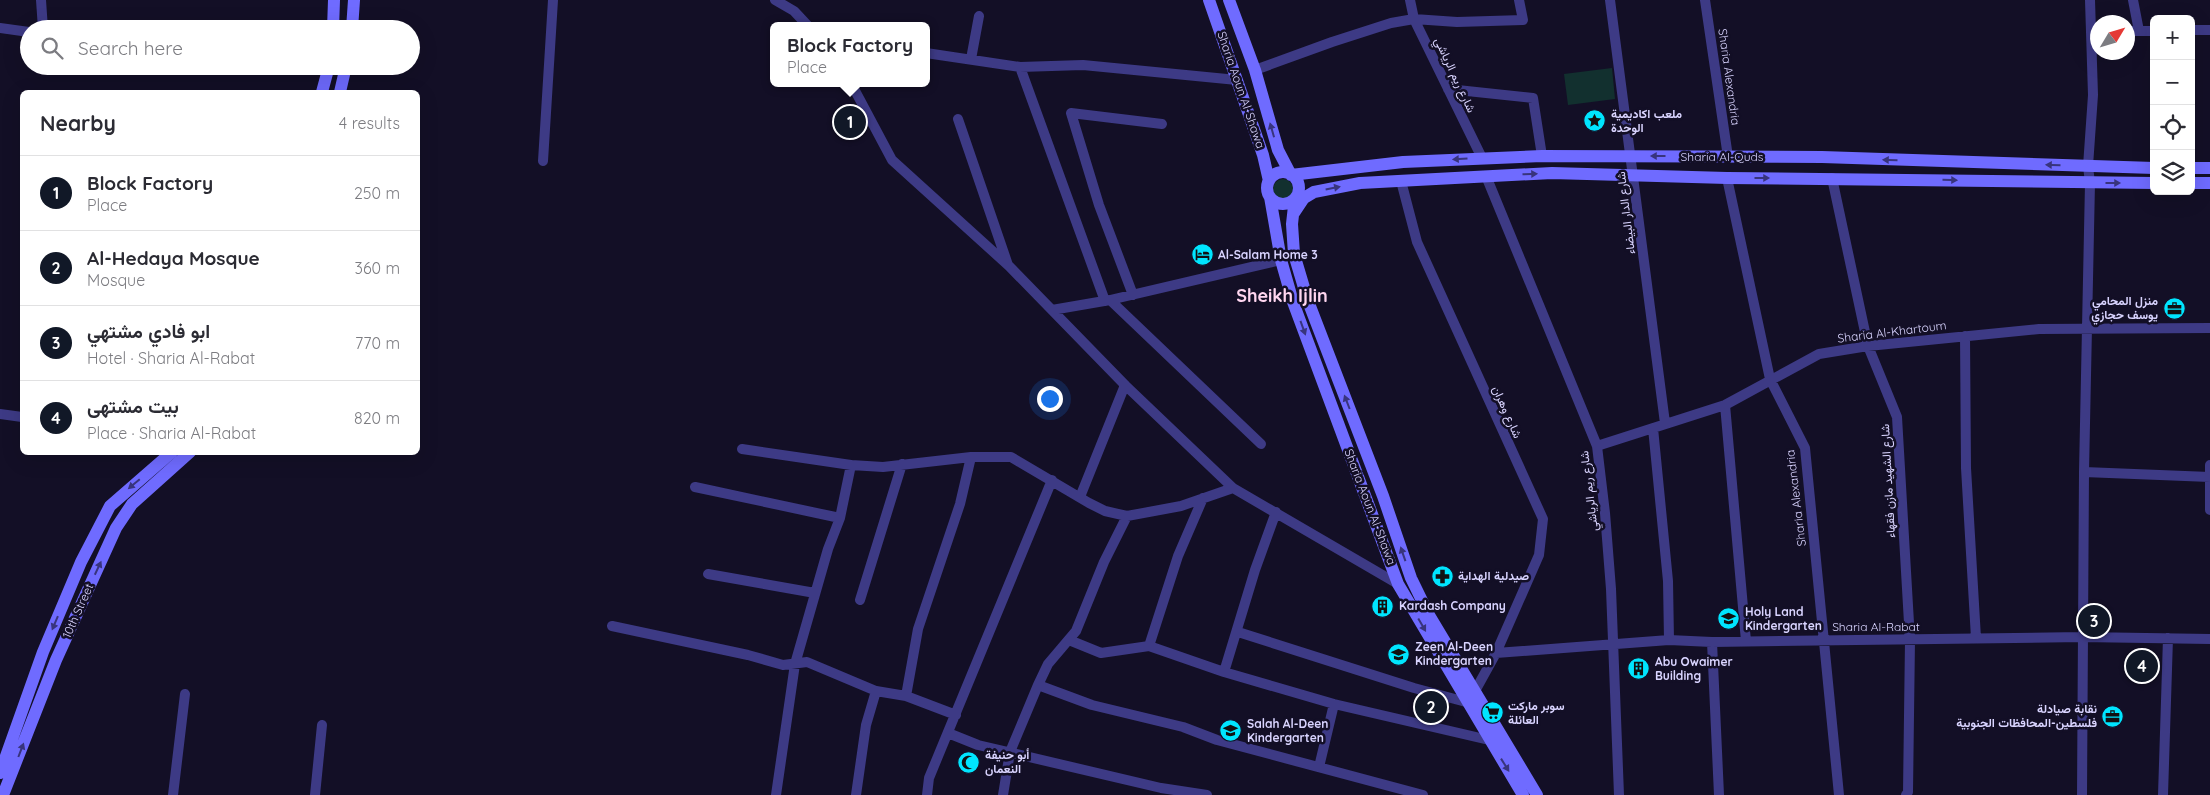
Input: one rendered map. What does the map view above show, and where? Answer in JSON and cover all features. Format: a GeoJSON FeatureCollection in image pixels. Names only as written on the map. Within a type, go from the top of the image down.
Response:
{"type":"FeatureCollection","features":[{"type":"Feature","properties":{"kind":"main road"},"geometry":{"type":"LineString","coordinates":[[333,20],[334,0]]}},
{"type":"Feature","properties":{"kind":"main road"},"geometry":{"type":"LineString","coordinates":[[353,20],[354,0]]}},
{"type":"Feature","properties":{"kind":"main road","name":"Sharia Aoun Al-Shawa"},"geometry":{"type":"LineString","coordinates":[[1209,0],[1263,155],[1268,181]]}},
{"type":"Feature","properties":{"kind":"main road","name":"Sharia Aoun Al-Shawa"},"geometry":{"type":"LineString","coordinates":[[1229,0],[1255,70],[1282,157],[1291,175]]}},
{"type":"Feature","properties":{"kind":"main road"},"geometry":{"type":"LineString","coordinates":[[323,90],[327,75]]}},
{"type":"Feature","properties":{"kind":"main road"},"geometry":{"type":"LineString","coordinates":[[340,90],[344,75]]}},
{"type":"Feature","properties":{"kind":"main road","name":"Sharia Al-Quds"},"geometry":{"type":"LineString","coordinates":[[1291,175],[1403,162],[1542,156],[1822,157],[2150,168]]}},
{"type":"Feature","properties":{"kind":"main road"},"geometry":{"type":"LineString","coordinates":[[1282,157],[1295,168],[1310,174]]}},
{"type":"Feature","properties":{"kind":"main road"},"geometry":{"type":"LineString","coordinates":[[2195,168],[2210,168]]}},
{"type":"Feature","properties":{"kind":"main road"},"geometry":{"type":"LineString","coordinates":[[1281,172],[1291,175],[1298,188],[1296,197],[1283,204],[1270,197],[1268,181],[1281,172]]}},
{"type":"Feature","properties":{"kind":"main road","name":"Sharia Al-Quds"},"geometry":{"type":"LineString","coordinates":[[1296,197],[1360,183],[1552,173],[1727,178],[2150,183]]}},
{"type":"Feature","properties":{"kind":"main road"},"geometry":{"type":"LineString","coordinates":[[2195,183],[2210,183]]}},
{"type":"Feature","properties":{"kind":"main road"},"geometry":{"type":"LineString","coordinates":[[1294,213],[1304,198],[1314,192]]}},
{"type":"Feature","properties":{"kind":"main road","name":"Sharia Aoun Al-Shawa"},"geometry":{"type":"LineString","coordinates":[[1270,197],[1281,260],[1296,311],[1398,584],[1466,702],[1523,795]]}},
{"type":"Feature","properties":{"kind":"main road","name":"Sharia Aoun Al-Shawa"},"geometry":{"type":"LineString","coordinates":[[1296,197],[1294,254],[1308,301],[1383,496],[1411,578],[1430,615],[1537,795]]}},
{"type":"Feature","properties":{"kind":"main road","name":"10th Street"},"geometry":{"type":"LineString","coordinates":[[0,772],[43,652],[80,562],[110,506],[169,455]]}},
{"type":"Feature","properties":{"kind":"main road","name":"10th Street"},"geometry":{"type":"LineString","coordinates":[[3,795],[56,660],[123,515],[187,455]]}},
{"type":"Feature","properties":{"kind":"street"},"geometry":{"type":"LineString","coordinates":[[41,0],[42,20]]}},
{"type":"Feature","properties":{"kind":"street"},"geometry":{"type":"LineString","coordinates":[[543,161],[553,0]]}},
{"type":"Feature","properties":{"kind":"street"},"geometry":{"type":"LineString","coordinates":[[775,0],[794,11],[804,22]]}},
{"type":"Feature","properties":{"kind":"street","name":"شارع ريم الرياشي"},"geometry":{"type":"LineString","coordinates":[[1410,0],[1414,19],[1482,158]]}},
{"type":"Feature","properties":{"kind":"street"},"geometry":{"type":"LineString","coordinates":[[1255,70],[1391,23],[1414,19],[1457,22],[1523,20],[1519,0]]}},
{"type":"Feature","properties":{"kind":"street","name":"شارع الدار البيضاء"},"geometry":{"type":"LineString","coordinates":[[1610,0],[1665,423]]}},
{"type":"Feature","properties":{"kind":"street","name":"Sharia Alexandria"},"geometry":{"type":"LineString","coordinates":[[1705,0],[1728,157]]}},
{"type":"Feature","properties":{"kind":"street"},"geometry":{"type":"LineString","coordinates":[[2090,0],[2092,15]]}},
{"type":"Feature","properties":{"kind":"street"},"geometry":{"type":"LineString","coordinates":[[2133,0],[2139,31]]}},
{"type":"Feature","properties":{"kind":"street"},"geometry":{"type":"LineString","coordinates":[[972,59],[979,16]]}},
{"type":"Feature","properties":{"kind":"street"},"geometry":{"type":"LineString","coordinates":[[0,28],[20,31]]}},
{"type":"Feature","properties":{"kind":"street"},"geometry":{"type":"LineString","coordinates":[[2195,30],[2210,30]]}},
{"type":"Feature","properties":{"kind":"street"},"geometry":{"type":"LineString","coordinates":[[2135,31],[2150,31]]}},
{"type":"Feature","properties":{"kind":"street"},"geometry":{"type":"LineString","coordinates":[[930,54],[1020,67],[1084,65],[1238,80]]}},
{"type":"Feature","properties":{"kind":"street"},"geometry":{"type":"LineString","coordinates":[[2082,795],[2084,472],[2090,183],[2088,166],[2094,60]]}},
{"type":"Feature","properties":{"kind":"street"},"geometry":{"type":"LineString","coordinates":[[1020,67],[1108,300],[1261,444]]}},
{"type":"Feature","properties":{"kind":"street"},"geometry":{"type":"LineString","coordinates":[[854,87],[892,160],[1009,266],[1125,385],[1233,488],[1398,584]]}},
{"type":"Feature","properties":{"kind":"street"},"geometry":{"type":"LineString","coordinates":[[1448,89],[1533,98],[1542,156]]}},
{"type":"Feature","properties":{"kind":"street"},"geometry":{"type":"LineString","coordinates":[[1132,295],[1100,205],[1071,113],[1162,124]]}},
{"type":"Feature","properties":{"kind":"street"},"geometry":{"type":"LineString","coordinates":[[958,119],[1009,266]]}},
{"type":"Feature","properties":{"kind":"street","name":"شارع ريم الرياشي"},"geometry":{"type":"LineString","coordinates":[[1486,176],[1596,446],[1606,523],[1619,795]]}},
{"type":"Feature","properties":{"kind":"street","name":"Sharia Alexandria"},"geometry":{"type":"LineString","coordinates":[[1727,178],[1770,379],[1805,448],[1839,795]]}},
{"type":"Feature","properties":{"kind":"street","name":"شارع الشهيد مازن فقهاء"},"geometry":{"type":"LineString","coordinates":[[1832,178],[1868,346],[1897,417],[1910,640],[1907,794]]}},
{"type":"Feature","properties":{"kind":"street","name":"شارع وهران"},"geometry":{"type":"LineString","coordinates":[[1402,181],[1416,242],[1543,520],[1539,555],[1496,653]]}},
{"type":"Feature","properties":{"kind":"street"},"geometry":{"type":"LineString","coordinates":[[1052,310],[1132,295],[1281,260]]}},
{"type":"Feature","properties":{"kind":"street","name":"Sharia Al-Khartoum"},"geometry":{"type":"LineString","coordinates":[[1596,446],[1725,405],[1819,354],[1868,346],[2039,330],[2210,328]]}},
{"type":"Feature","properties":{"kind":"street"},"geometry":{"type":"LineString","coordinates":[[1965,336],[1966,468],[1976,638]]}},
{"type":"Feature","properties":{"kind":"street"},"geometry":{"type":"LineString","coordinates":[[1080,497],[1125,385]]}},
{"type":"Feature","properties":{"kind":"street"},"geometry":{"type":"LineString","coordinates":[[1725,405],[1746,641]]}},
{"type":"Feature","properties":{"kind":"street"},"geometry":{"type":"LineString","coordinates":[[0,414],[20,417]]}},
{"type":"Feature","properties":{"kind":"street"},"geometry":{"type":"LineString","coordinates":[[1653,428],[1668,582],[1669,640]]}},
{"type":"Feature","properties":{"kind":"street"},"geometry":{"type":"LineString","coordinates":[[742,449],[851,465],[883,467],[971,457],[1011,457],[1106,511],[1128,516],[1181,506],[1233,488]]}},
{"type":"Feature","properties":{"kind":"street"},"geometry":{"type":"LineString","coordinates":[[906,696],[918,629],[960,504],[971,457]]}},
{"type":"Feature","properties":{"kind":"street"},"geometry":{"type":"LineString","coordinates":[[860,600],[902,464]]}},
{"type":"Feature","properties":{"kind":"street"},"geometry":{"type":"LineString","coordinates":[[776,795],[776,780],[795,664],[828,549],[840,518],[851,465]]}},
{"type":"Feature","properties":{"kind":"street"},"geometry":{"type":"LineString","coordinates":[[2210,465],[2210,510]]}},
{"type":"Feature","properties":{"kind":"street"},"geometry":{"type":"LineString","coordinates":[[2084,472],[2210,477]]}},
{"type":"Feature","properties":{"kind":"street"},"geometry":{"type":"LineString","coordinates":[[927,795],[929,778],[1052,480]]}},
{"type":"Feature","properties":{"kind":"street"},"geometry":{"type":"LineString","coordinates":[[695,487],[840,518]]}},
{"type":"Feature","properties":{"kind":"street"},"geometry":{"type":"LineString","coordinates":[[1149,646],[1178,556],[1203,498]]}},
{"type":"Feature","properties":{"kind":"street"},"geometry":{"type":"LineString","coordinates":[[1224,672],[1238,632],[1255,570],[1276,512]]}},
{"type":"Feature","properties":{"kind":"street"},"geometry":{"type":"LineString","coordinates":[[1003,795],[1010,752],[1038,684],[1048,664],[1076,631],[1104,562],[1128,516]]}},
{"type":"Feature","properties":{"kind":"street"},"geometry":{"type":"LineString","coordinates":[[708,574],[815,593]]}},
{"type":"Feature","properties":{"kind":"street"},"geometry":{"type":"LineString","coordinates":[[612,626],[748,655],[783,665],[807,662],[876,691],[906,696],[956,715]]}},
{"type":"Feature","properties":{"kind":"street"},"geometry":{"type":"LineString","coordinates":[[1238,632],[1414,688],[1466,702]]}},
{"type":"Feature","properties":{"kind":"street","name":"Sharia Al-Rabat"},"geometry":{"type":"LineString","coordinates":[[1496,653],[1669,640],[1712,642],[2082,636],[2210,639]]}},
{"type":"Feature","properties":{"kind":"street"},"geometry":{"type":"LineString","coordinates":[[2162,795],[2168,638]]}},
{"type":"Feature","properties":{"kind":"street"},"geometry":{"type":"LineString","coordinates":[[1069,640],[1101,653],[1149,646],[1224,672],[1334,704],[1489,740]]}},
{"type":"Feature","properties":{"kind":"street"},"geometry":{"type":"LineString","coordinates":[[1712,642],[1719,795]]}},
{"type":"Feature","properties":{"kind":"street"},"geometry":{"type":"LineString","coordinates":[[1475,691],[1496,653]]}},
{"type":"Feature","properties":{"kind":"street"},"geometry":{"type":"LineString","coordinates":[[1038,684],[1092,705],[1183,727],[1217,740],[1422,795]]}},
{"type":"Feature","properties":{"kind":"street"},"geometry":{"type":"LineString","coordinates":[[856,795],[866,724],[876,691]]}},
{"type":"Feature","properties":{"kind":"street"},"geometry":{"type":"LineString","coordinates":[[173,795],[185,694]]}},
{"type":"Feature","properties":{"kind":"street"},"geometry":{"type":"LineString","coordinates":[[1319,767],[1334,704]]}},
{"type":"Feature","properties":{"kind":"street"},"geometry":{"type":"LineString","coordinates":[[314,795],[322,724]]}},
{"type":"Feature","properties":{"kind":"street"},"geometry":{"type":"LineString","coordinates":[[948,733],[978,745],[1160,792],[1207,795]]}},
{"type":"Feature","properties":{"kind":"green space"},"geometry":{"type":"Polygon","coordinates":[[[1612,68],[1615,99],[1568,105],[1564,74],[1612,68]]]}},
{"type":"Feature","properties":{"kind":"green space"},"geometry":{"type":"Polygon","coordinates":[[[1283,179],[1290,182],[1293,189],[1290,196],[1283,199],[1276,196],[1273,189],[1276,182],[1283,179]]]}},
{"type":"Feature","properties":{"kind":"place","name":"ملعب اكاديمية الوحدة"},"geometry":{"type":"Point","coordinates":[1595,121]}},
{"type":"Feature","properties":{"kind":"place","name":"Block Factory"},"geometry":{"type":"Point","coordinates":[850,122]}},
{"type":"Feature","properties":{"kind":"place","name":"Al-Salam Home 3"},"geometry":{"type":"Point","coordinates":[1202,255]}},
{"type":"Feature","properties":{"kind":"place","name":"منزل المحامي يوسف حجازي"},"geometry":{"type":"Point","coordinates":[2174,308]}},
{"type":"Feature","properties":{"kind":"place","name":"صيدلية الهداية"},"geometry":{"type":"Point","coordinates":[1442,576]}},
{"type":"Feature","properties":{"kind":"place","name":"Kardash Company"},"geometry":{"type":"Point","coordinates":[1383,606]}},
{"type":"Feature","properties":{"kind":"place","name":"Holy Land Kindergarten"},"geometry":{"type":"Point","coordinates":[1729,619]}},
{"type":"Feature","properties":{"kind":"place","name":"ابو فادي مشتهي"},"geometry":{"type":"Point","coordinates":[2094,621]}},
{"type":"Feature","properties":{"kind":"place","name":"Zeen Al-Deen Kindergarten"},"geometry":{"type":"Point","coordinates":[1399,654]}},
{"type":"Feature","properties":{"kind":"place","name":"بيت مشتهى"},"geometry":{"type":"Point","coordinates":[2142,666]}},
{"type":"Feature","properties":{"kind":"place","name":"Abu Owaimer Building"},"geometry":{"type":"Point","coordinates":[1639,669]}},
{"type":"Feature","properties":{"kind":"place","name":"Al-Hedaya Mosque"},"geometry":{"type":"Point","coordinates":[1431,707]}},
{"type":"Feature","properties":{"kind":"place","name":"سوبر ماركت العائلة"},"geometry":{"type":"Point","coordinates":[1492,713]}},
{"type":"Feature","properties":{"kind":"place","name":"نقابة صيادلة فلسطين-المحافظات الجنوبية"},"geometry":{"type":"Point","coordinates":[2113,716]}},
{"type":"Feature","properties":{"kind":"place","name":"Salah Al-Deen Kindergarten"},"geometry":{"type":"Point","coordinates":[1231,731]}},
{"type":"Feature","properties":{"kind":"place","name":"أبو حنيفة النعمان"},"geometry":{"type":"Point","coordinates":[969,762]}},
{"type":"Feature","properties":{"kind":"district","name":"Sheikh Ijlin"},"geometry":{"type":"Point","coordinates":[1282,296]}}]}
